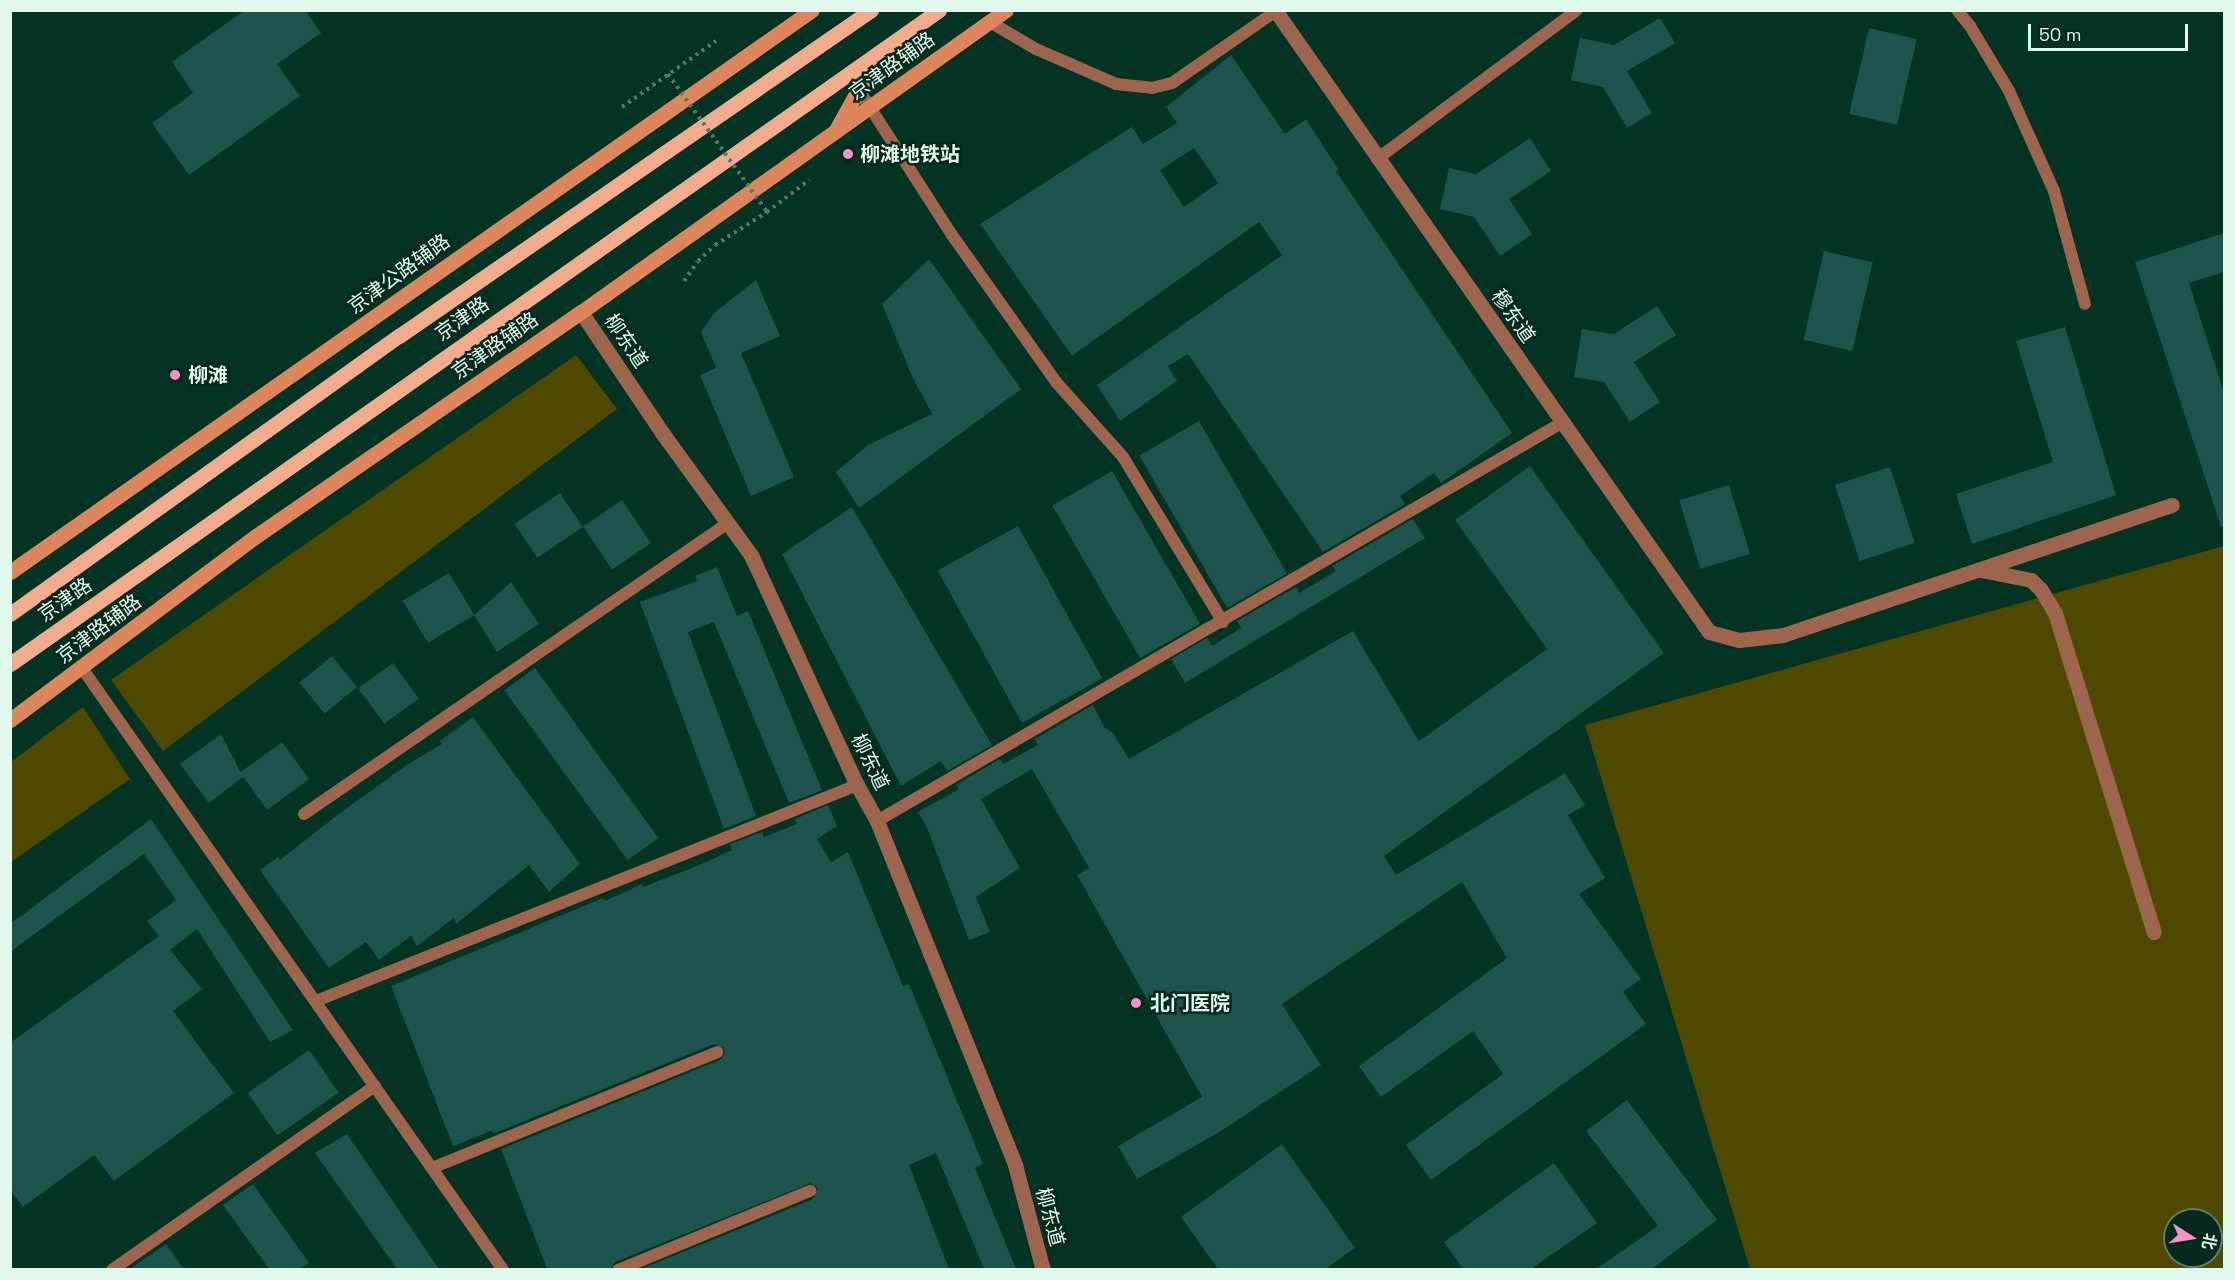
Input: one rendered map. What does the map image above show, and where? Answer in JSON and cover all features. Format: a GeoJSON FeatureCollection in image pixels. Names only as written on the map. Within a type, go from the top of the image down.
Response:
{"type":"FeatureCollection","features":[{"type":"Feature","properties":{"kind":"main road","name":"京津路"},"geometry":{"type":"LineString","coordinates":[[10,664],[553,281],[877,56],[939,10]]}},
{"type":"Feature","properties":{"kind":"main road","name":"京津路"},"geometry":{"type":"LineString","coordinates":[[10,614],[408,329],[868,11]]}},
{"type":"Feature","properties":{"kind":"street","name":"京津公路辅路"},"geometry":{"type":"LineString","coordinates":[[10,572],[812,10]]}},
{"type":"Feature","properties":{"kind":"street","name":"京津路辅路"},"geometry":{"type":"LineString","coordinates":[[10,720],[256,536],[581,312],[1006,10]]}},
{"type":"Feature","properties":{"kind":"street","name":"穆东道"},"geometry":{"type":"LineString","coordinates":[[1276,11],[1377,159],[1709,632],[1724,638],[1739,640],[1784,634],[1978,570]]}},
{"type":"Feature","properties":{"kind":"street"},"geometry":{"type":"LineString","coordinates":[[835,133],[877,56]]}},
{"type":"Feature","properties":{"kind":"street","name":"柳东道"},"geometry":{"type":"LineString","coordinates":[[581,312],[663,434],[751,555],[857,785],[877,821],[1015,1165],[1043,1269]]}},
{"type":"Feature","properties":{"kind":"street"},"geometry":{"type":"LineString","coordinates":[[1978,570],[2172,505]]}},
{"type":"Feature","properties":{"kind":"street"},"geometry":{"type":"LineString","coordinates":[[1978,570],[2031,580],[2041,590],[2055,613],[2154,932]]}},
{"type":"Feature","properties":{"kind":"lane"},"geometry":{"type":"LineString","coordinates":[[1377,159],[1577,10]]}},
{"type":"Feature","properties":{"kind":"lane"},"geometry":{"type":"LineString","coordinates":[[1957,10],[1970,26],[2009,91],[2054,191],[2085,304]]}},
{"type":"Feature","properties":{"kind":"lane"},"geometry":{"type":"LineString","coordinates":[[990,22],[1036,49],[1116,84],[1152,88],[1172,83],[1276,11]]}},
{"type":"Feature","properties":{"kind":"lane"},"geometry":{"type":"LineString","coordinates":[[849,75],[952,235],[1056,382],[1123,457],[1223,622]]}},
{"type":"Feature","properties":{"kind":"lane"},"geometry":{"type":"LineString","coordinates":[[877,821],[1223,622],[1563,422]]}},
{"type":"Feature","properties":{"kind":"lane"},"geometry":{"type":"LineString","coordinates":[[304,814],[728,523]]}},
{"type":"Feature","properties":{"kind":"lane"},"geometry":{"type":"LineString","coordinates":[[82,668],[503,1269]]}},
{"type":"Feature","properties":{"kind":"lane"},"geometry":{"type":"LineString","coordinates":[[316,1001],[857,785]]}},
{"type":"Feature","properties":{"kind":"lane"},"geometry":{"type":"LineString","coordinates":[[432,1168],[717,1052]]}},
{"type":"Feature","properties":{"kind":"lane"},"geometry":{"type":"LineString","coordinates":[[112,1269],[375,1086]]}},
{"type":"Feature","properties":{"kind":"lane"},"geometry":{"type":"LineString","coordinates":[[618,1269],[810,1191]]}},
{"type":"Feature","properties":{"kind":"path"},"geometry":{"type":"LineString","coordinates":[[622,106],[716,41]]}},
{"type":"Feature","properties":{"kind":"path"},"geometry":{"type":"LineString","coordinates":[[668,74],[767,212]]}},
{"type":"Feature","properties":{"kind":"path"},"geometry":{"type":"LineString","coordinates":[[684,281],[698,261],[715,245],[767,212],[809,180]]}},
{"type":"Feature","properties":{"kind":"shaded area"},"geometry":{"type":"Polygon","coordinates":[[[576,355],[617,409],[163,751],[111,680],[576,355]]]}},
{"type":"Feature","properties":{"kind":"shaded area"},"geometry":{"type":"Polygon","coordinates":[[[2224,546],[2224,1269],[1750,1269],[1585,725],[2224,546]]]}},
{"type":"Feature","properties":{"kind":"shaded area"},"geometry":{"type":"Polygon","coordinates":[[[83,707],[130,779],[11,862],[11,762],[83,707]]]}},
{"type":"Feature","properties":{"kind":"building"},"geometry":{"type":"Polygon","coordinates":[[[245,10],[305,10],[321,33],[277,64],[300,96],[189,175],[152,123],[193,93],[172,62],[245,10]]]}},
{"type":"Feature","properties":{"kind":"building"},"geometry":{"type":"Polygon","coordinates":[[[1660,18],[1675,43],[1627,71],[1652,113],[1627,128],[1603,87],[1571,80],[1580,38],[1614,45],[1660,18]]]}},
{"type":"Feature","properties":{"kind":"building"},"geometry":{"type":"Polygon","coordinates":[[[1869,28],[1917,39],[1897,125],[1849,114],[1869,28]]]}},
{"type":"Feature","properties":{"kind":"building"},"geometry":{"type":"Polygon","coordinates":[[[1231,55],[1285,134],[1306,119],[1338,169],[1336,171],[1512,433],[1441,483],[1434,473],[1400,496],[1405,504],[1323,552],[1188,354],[1168,366],[1177,381],[1120,421],[1097,385],[1282,255],[1259,222],[1072,356],[980,224],[1132,127],[1143,144],[1177,123],[1166,107],[1231,55]],[[1194,148],[1160,170],[1184,207],[1218,183],[1194,148]]]}},
{"type":"Feature","properties":{"kind":"building"},"geometry":{"type":"Polygon","coordinates":[[[1530,138],[1551,171],[1509,199],[1532,234],[1500,256],[1474,217],[1440,209],[1449,168],[1476,174],[1530,138]]]}},
{"type":"Feature","properties":{"kind":"building"},"geometry":{"type":"Polygon","coordinates":[[[2224,233],[2224,272],[2189,283],[2224,393],[2224,526],[2221,527],[2135,262],[2224,233]]]}},
{"type":"Feature","properties":{"kind":"building"},"geometry":{"type":"Polygon","coordinates":[[[1824,251],[1873,262],[1852,351],[1804,340],[1824,251]]]}},
{"type":"Feature","properties":{"kind":"building"},"geometry":{"type":"Polygon","coordinates":[[[929,259],[1021,389],[859,508],[836,472],[868,445],[932,414],[912,376],[882,304],[929,259]]]}},
{"type":"Feature","properties":{"kind":"building"},"geometry":{"type":"Polygon","coordinates":[[[756,280],[780,336],[741,353],[794,477],[751,496],[700,375],[716,368],[701,332],[714,313],[756,280]]]}},
{"type":"Feature","properties":{"kind":"building"},"geometry":{"type":"Polygon","coordinates":[[[1657,306],[1676,335],[1634,362],[1660,402],[1630,422],[1604,382],[1574,377],[1582,329],[1614,334],[1657,306]]]}},
{"type":"Feature","properties":{"kind":"building"},"geometry":{"type":"Polygon","coordinates":[[[2065,327],[2116,495],[1972,544],[1956,494],[2053,462],[2016,341],[2065,327]]]}},
{"type":"Feature","properties":{"kind":"building"},"geometry":{"type":"Polygon","coordinates":[[[1199,421],[1287,573],[1227,608],[1139,456],[1199,421]]]}},
{"type":"Feature","properties":{"kind":"building"},"geometry":{"type":"Polygon","coordinates":[[[1530,466],[1664,653],[1384,856],[1396,875],[1565,773],[1585,805],[1568,815],[1605,878],[1579,894],[1641,979],[1623,992],[1646,1024],[1431,1180],[1406,1145],[1503,1074],[1473,1031],[1381,1097],[1359,1066],[1507,958],[1462,882],[1282,1004],[1321,1065],[1221,1131],[1137,1179],[1118,1146],[1202,1097],[1077,875],[1089,868],[1032,769],[981,799],[1020,868],[976,897],[990,932],[969,940],[928,830],[918,812],[959,789],[956,785],[1000,759],[1003,764],[1038,745],[1035,739],[1093,705],[1104,727],[1113,733],[1129,759],[1353,631],[1419,741],[1547,649],[1455,520],[1530,466]]]}},
{"type":"Feature","properties":{"kind":"building"},"geometry":{"type":"Polygon","coordinates":[[[1890,467],[1915,543],[1860,561],[1835,485],[1890,467]]]}},
{"type":"Feature","properties":{"kind":"building"},"geometry":{"type":"Polygon","coordinates":[[[1112,471],[1200,623],[1140,658],[1052,506],[1112,471]]]}},
{"type":"Feature","properties":{"kind":"building"},"geometry":{"type":"Polygon","coordinates":[[[1729,485],[1750,554],[1700,569],[1679,500],[1729,485]]]}},
{"type":"Feature","properties":{"kind":"building"},"geometry":{"type":"Polygon","coordinates":[[[560,493],[583,527],[537,558],[514,524],[560,493]]]}},
{"type":"Feature","properties":{"kind":"building"},"geometry":{"type":"Polygon","coordinates":[[[622,500],[651,543],[612,569],[583,526],[622,500]]]}},
{"type":"Feature","properties":{"kind":"building"},"geometry":{"type":"Polygon","coordinates":[[[852,507],[992,745],[947,771],[941,761],[901,786],[782,554],[852,507]]]}},
{"type":"Feature","properties":{"kind":"building"},"geometry":{"type":"Polygon","coordinates":[[[1413,519],[1425,538],[1185,683],[1171,659],[1207,638],[1212,646],[1241,628],[1237,621],[1296,587],[1299,593],[1336,571],[1332,566],[1413,519]]]}},
{"type":"Feature","properties":{"kind":"building"},"geometry":{"type":"Polygon","coordinates":[[[1018,526],[1102,678],[1022,723],[938,571],[1018,526]]]}},
{"type":"Feature","properties":{"kind":"building"},"geometry":{"type":"Polygon","coordinates":[[[717,567],[737,616],[748,611],[822,790],[789,803],[714,622],[688,632],[756,816],[724,829],[640,602],[697,581],[695,576],[717,567]]]}},
{"type":"Feature","properties":{"kind":"building"},"geometry":{"type":"Polygon","coordinates":[[[449,573],[474,615],[428,643],[403,601],[449,573]]]}},
{"type":"Feature","properties":{"kind":"building"},"geometry":{"type":"Polygon","coordinates":[[[511,582],[539,624],[497,652],[474,615],[511,582]]]}},
{"type":"Feature","properties":{"kind":"building"},"geometry":{"type":"Polygon","coordinates":[[[332,656],[357,687],[325,714],[299,682],[332,656]]]}},
{"type":"Feature","properties":{"kind":"building"},"geometry":{"type":"Polygon","coordinates":[[[393,663],[419,699],[384,724],[358,688],[393,663]]]}},
{"type":"Feature","properties":{"kind":"building"},"geometry":{"type":"Polygon","coordinates":[[[535,668],[658,838],[628,860],[504,690],[535,668]]]}},
{"type":"Feature","properties":{"kind":"building"},"geometry":{"type":"Polygon","coordinates":[[[473,717],[580,864],[549,892],[529,865],[456,924],[454,918],[417,946],[411,936],[379,960],[366,942],[329,968],[260,870],[278,857],[280,860],[405,766],[442,744],[440,741],[473,717]]]}},
{"type":"Feature","properties":{"kind":"building"},"geometry":{"type":"Polygon","coordinates":[[[221,734],[243,777],[209,803],[180,764],[221,734]]]}},
{"type":"Feature","properties":{"kind":"building"},"geometry":{"type":"Polygon","coordinates":[[[282,742],[309,779],[267,810],[240,773],[282,742]]]}},
{"type":"Feature","properties":{"kind":"building"},"geometry":{"type":"Polygon","coordinates":[[[828,805],[837,826],[817,839],[831,862],[848,852],[903,986],[909,984],[983,1164],[975,1168],[1016,1269],[984,1269],[936,1153],[909,1165],[949,1269],[641,1269],[813,1199],[818,1188],[811,1183],[615,1262],[610,1269],[547,1269],[501,1149],[720,1060],[725,1054],[724,1048],[714,1044],[495,1133],[491,1131],[453,1146],[391,986],[603,898],[605,901],[642,884],[643,887],[697,866],[732,850],[730,844],[762,832],[764,837],[797,824],[795,819],[828,805]]]}},
{"type":"Feature","properties":{"kind":"building"},"geometry":{"type":"Polygon","coordinates":[[[151,819],[293,1030],[270,1042],[197,929],[170,950],[202,989],[173,1011],[234,1093],[114,1181],[94,1155],[23,1207],[10,1190],[10,1043],[159,936],[147,921],[176,900],[144,854],[10,952],[10,924],[151,819]]]}},
{"type":"Feature","properties":{"kind":"building"},"geometry":{"type":"Polygon","coordinates":[[[309,1050],[339,1093],[277,1136],[248,1093],[309,1050]]]}},
{"type":"Feature","properties":{"kind":"building"},"geometry":{"type":"Polygon","coordinates":[[[1627,1100],[1717,1220],[1652,1269],[1596,1269],[1658,1226],[1586,1131],[1627,1100]]]}},
{"type":"Feature","properties":{"kind":"building"},"geometry":{"type":"Polygon","coordinates":[[[347,1134],[439,1269],[397,1269],[315,1153],[347,1134]]]}},
{"type":"Feature","properties":{"kind":"building"},"geometry":{"type":"Polygon","coordinates":[[[1282,1144],[1355,1248],[1325,1269],[1218,1269],[1181,1217],[1282,1144]]]}},
{"type":"Feature","properties":{"kind":"building"},"geometry":{"type":"Polygon","coordinates":[[[1554,1163],[1597,1223],[1531,1269],[1463,1269],[1444,1242],[1554,1163]]]}},
{"type":"Feature","properties":{"kind":"building"},"geometry":{"type":"Polygon","coordinates":[[[253,1184],[309,1263],[300,1269],[269,1269],[223,1205],[253,1184]]]}},
{"type":"Feature","properties":{"kind":"building"},"geometry":{"type":"Polygon","coordinates":[[[166,1244],[184,1269],[130,1269],[166,1244]]]}},
{"type":"Feature","properties":{"kind":"place","name":"柳滩地铁站"},"geometry":{"type":"Point","coordinates":[848,154]}},
{"type":"Feature","properties":{"kind":"place","name":"柳滩"},"geometry":{"type":"Point","coordinates":[175,375]}},
{"type":"Feature","properties":{"kind":"place","name":"北门医院"},"geometry":{"type":"Point","coordinates":[1136,1003]}}]}
